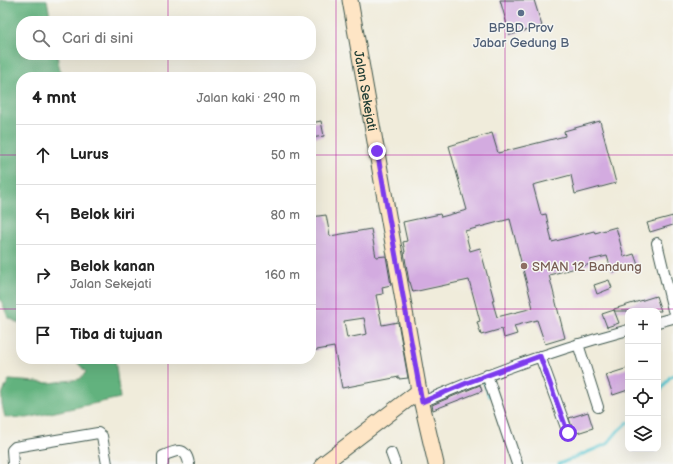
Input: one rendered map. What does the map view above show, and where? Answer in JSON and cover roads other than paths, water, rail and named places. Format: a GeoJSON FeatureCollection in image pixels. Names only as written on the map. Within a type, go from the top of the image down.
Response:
{"type":"FeatureCollection","features":[{"type":"Feature","properties":{"kind":"street","name":"Jalan Sekejati"},"geometry":{"type":"LineString","coordinates":[[350,0],[421,396],[436,464]]}},
{"type":"Feature","properties":{"kind":"street"},"geometry":{"type":"LineString","coordinates":[[657,243],[673,310]]}},
{"type":"Feature","properties":{"kind":"street"},"geometry":{"type":"LineString","coordinates":[[661,321],[673,318]]}},
{"type":"Feature","properties":{"kind":"street"},"geometry":{"type":"LineString","coordinates":[[323,464],[421,396],[540,356],[625,331]]}},
{"type":"Feature","properties":{"kind":"street"},"geometry":{"type":"LineString","coordinates":[[578,344],[598,407]]}},
{"type":"Feature","properties":{"kind":"street"},"geometry":{"type":"LineString","coordinates":[[540,356],[568,433]]}},
{"type":"Feature","properties":{"kind":"street"},"geometry":{"type":"LineString","coordinates":[[487,375],[517,464]]}},
{"type":"Feature","properties":{"kind":"street"},"geometry":{"type":"LineString","coordinates":[[13,464],[12,450],[18,446],[98,433],[102,436],[107,464]]}},
{"type":"Feature","properties":{"kind":"street"},"geometry":{"type":"LineString","coordinates":[[164,464],[163,456],[176,451],[182,451],[186,454],[189,464]]}},
{"type":"Feature","properties":{"kind":"street"},"geometry":{"type":"LineString","coordinates":[[391,453],[395,464]]}},
{"type":"Feature","properties":{"kind":"waterway"},"geometry":{"type":"LineString","coordinates":[[661,390],[669,378],[673,375]]}},
{"type":"Feature","properties":{"kind":"waterway"},"geometry":{"type":"LineString","coordinates":[[483,379],[489,396]]}},
{"type":"Feature","properties":{"kind":"waterway"},"geometry":{"type":"LineString","coordinates":[[559,464],[607,444],[625,425]]}},
{"type":"Feature","properties":{"kind":"place","name":"BPBD Prov Jabar Gedung B"},"geometry":{"type":"Point","coordinates":[521,13]}},
{"type":"Feature","properties":{"kind":"place","name":"SMAN 12 Bandung"},"geometry":{"type":"Point","coordinates":[524,266]}}]}
